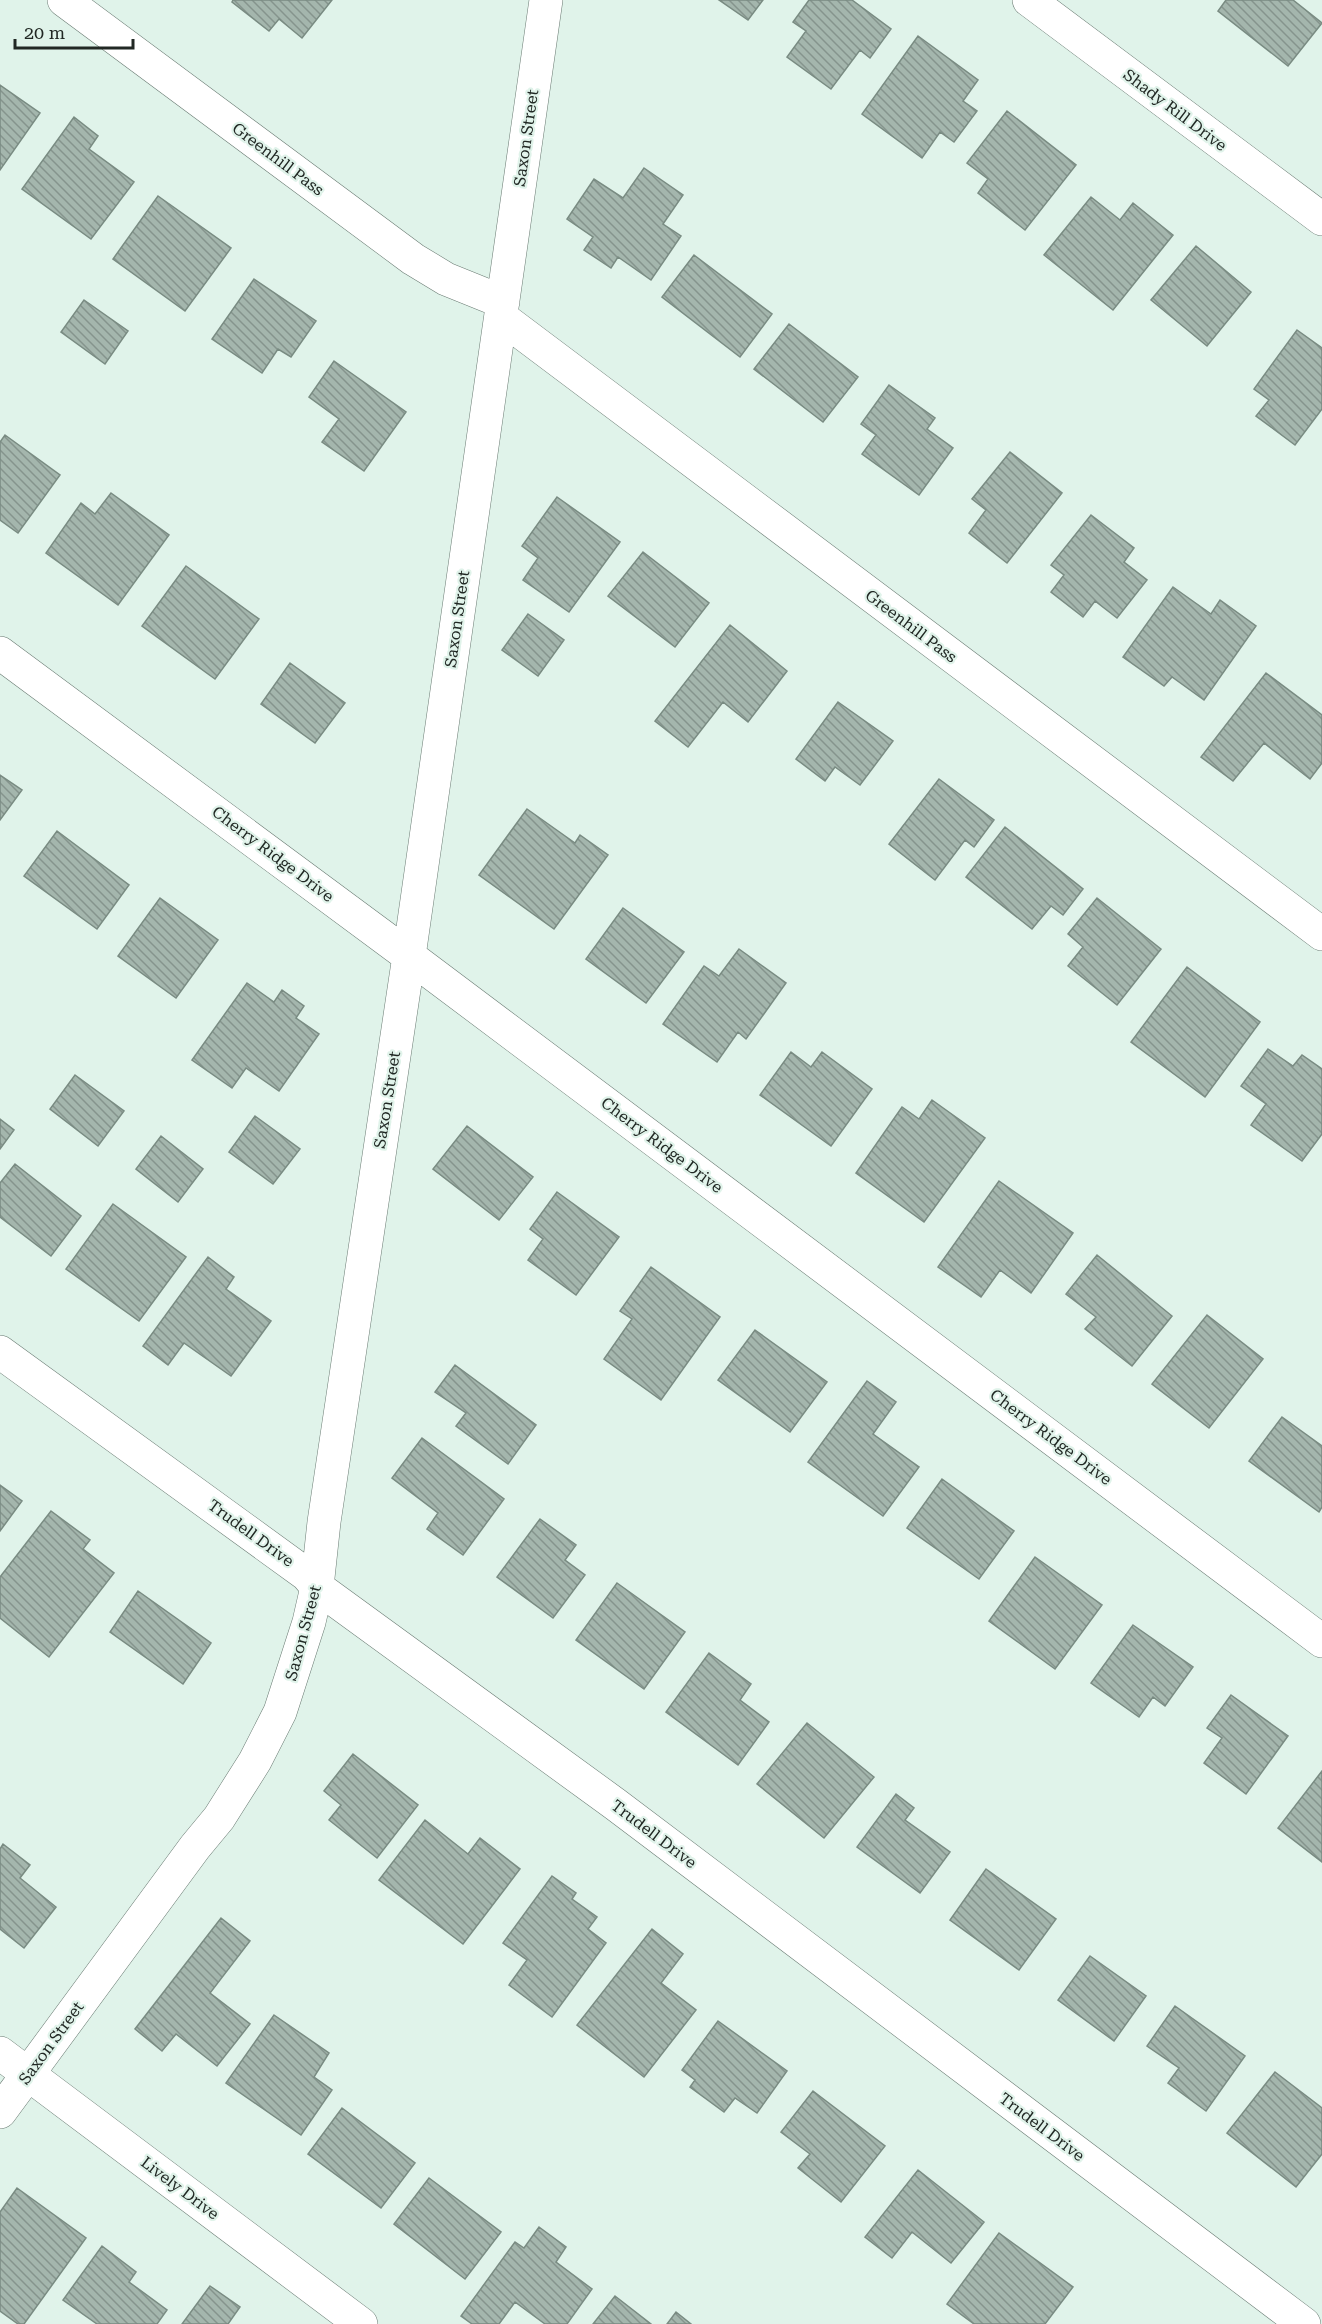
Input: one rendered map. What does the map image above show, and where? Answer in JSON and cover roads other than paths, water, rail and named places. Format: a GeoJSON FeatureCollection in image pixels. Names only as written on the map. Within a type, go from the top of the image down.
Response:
{"type":"FeatureCollection","features":[{"type":"Feature","properties":{"kind":"street","name":"Greenhill Pass"},"geometry":{"type":"LineString","coordinates":[[64,0],[413,259],[502,310],[1322,934]]}},
{"type":"Feature","properties":{"kind":"street","name":"Saxon Street"},"geometry":{"type":"LineString","coordinates":[[0,2112],[195,1846],[219,1818],[255,1761],[280,1712],[309,1622],[409,956],[546,0]]}},
{"type":"Feature","properties":{"kind":"street","name":"Shady Rill Drive"},"geometry":{"type":"LineString","coordinates":[[1029,0],[1322,219]]}},
{"type":"Feature","properties":{"kind":"street","name":"Cherry Ridge Drive"},"geometry":{"type":"LineString","coordinates":[[0,653],[409,956],[1322,1641]]}},
{"type":"Feature","properties":{"kind":"street","name":"Trudell Drive"},"geometry":{"type":"LineString","coordinates":[[0,1352],[308,1575],[316,1587],[615,1804],[1304,2324]]}},
{"type":"Feature","properties":{"kind":"street","name":"Lively Drive"},"geometry":{"type":"LineString","coordinates":[[0,2053],[361,2324]]}}]}
